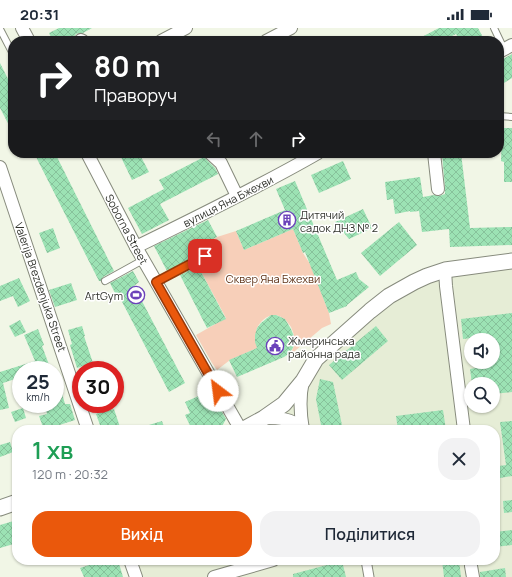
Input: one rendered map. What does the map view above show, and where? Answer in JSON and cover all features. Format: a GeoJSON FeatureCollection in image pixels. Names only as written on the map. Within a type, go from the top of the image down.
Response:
{"type":"FeatureCollection","features":[{"type":"Feature","properties":{"kind":"street"},"geometry":{"type":"LineString","coordinates":[[171,36],[186,28]]}},
{"type":"Feature","properties":{"kind":"street"},"geometry":{"type":"LineString","coordinates":[[276,36],[291,28]]}},
{"type":"Feature","properties":{"kind":"street","name":"Soborna Street"},"geometry":{"type":"LineString","coordinates":[[90,158],[143,260],[239,425]]}},
{"type":"Feature","properties":{"kind":"street"},"geometry":{"type":"LineString","coordinates":[[216,158],[221,163],[237,196]]}},
{"type":"Feature","properties":{"kind":"street","name":"вулиця Яна Бжехви"},"geometry":{"type":"LineString","coordinates":[[136,247],[309,158]]}},
{"type":"Feature","properties":{"kind":"street"},"geometry":{"type":"LineString","coordinates":[[435,158],[438,189]]}},
{"type":"Feature","properties":{"kind":"street","name":"Valerija Brezdenjuka Street"},"geometry":{"type":"LineString","coordinates":[[0,167],[86,425]]}},
{"type":"Feature","properties":{"kind":"street"},"geometry":{"type":"LineString","coordinates":[[251,425],[284,404],[303,381],[316,359],[370,310],[389,296],[414,282],[445,270],[512,261]]}},
{"type":"Feature","properties":{"kind":"street"},"geometry":{"type":"LineString","coordinates":[[445,270],[463,425]]}},
{"type":"Feature","properties":{"kind":"street"},"geometry":{"type":"LineString","coordinates":[[302,425],[300,393],[303,381]]}},
{"type":"Feature","properties":{"kind":"street"},"geometry":{"type":"LineString","coordinates":[[264,418],[281,418],[295,422],[298,425]]}},
{"type":"Feature","properties":{"kind":"street"},"geometry":{"type":"LineString","coordinates":[[0,508],[12,504]]}},
{"type":"Feature","properties":{"kind":"street"},"geometry":{"type":"LineString","coordinates":[[132,565],[136,577]]}},
{"type":"Feature","properties":{"kind":"street"},"geometry":{"type":"LineString","coordinates":[[214,577],[256,565]]}},
{"type":"Feature","properties":{"kind":"street"},"geometry":{"type":"LineString","coordinates":[[367,565],[369,577]]}},
{"type":"Feature","properties":{"kind":"lane"},"geometry":{"type":"LineString","coordinates":[[0,29],[8,44]]}},
{"type":"Feature","properties":{"kind":"lane"},"geometry":{"type":"LineString","coordinates":[[156,282],[205,256]]}},
{"type":"Feature","properties":{"kind":"lane"},"geometry":{"type":"LineString","coordinates":[[105,281],[143,260]]}},
{"type":"Feature","properties":{"kind":"shaded area"},"geometry":{"type":"Polygon","coordinates":[[[512,261],[512,577],[136,577],[132,565],[500,565],[500,425],[251,425],[264,418],[307,373],[414,282],[512,261]]]}},
{"type":"Feature","properties":{"kind":"green space","name":"Сквер Яна Бжехви"},"geometry":{"type":"Polygon","coordinates":[[[293,229],[303,253],[310,264],[329,313],[331,324],[322,328],[289,356],[295,342],[291,327],[282,317],[271,315],[263,320],[257,328],[257,348],[230,360],[217,370],[196,335],[226,318],[190,251],[217,237],[236,231],[244,250],[293,229]]]}},
{"type":"Feature","properties":{"kind":"building"},"geometry":{"type":"Polygon","coordinates":[[[59,28],[92,28],[74,36],[50,36],[49,33],[59,28]]]}},
{"type":"Feature","properties":{"kind":"building"},"geometry":{"type":"Polygon","coordinates":[[[439,28],[478,28],[482,36],[457,36],[456,34],[452,36],[424,36],[439,28]]]}},
{"type":"Feature","properties":{"kind":"building"},"geometry":{"type":"Polygon","coordinates":[[[512,54],[512,78],[504,83],[504,58],[512,54]]]}},
{"type":"Feature","properties":{"kind":"building"},"geometry":{"type":"Polygon","coordinates":[[[0,63],[8,79],[8,123],[0,108],[0,63]]]}},
{"type":"Feature","properties":{"kind":"building"},"geometry":{"type":"Polygon","coordinates":[[[504,128],[512,128],[512,182],[504,182],[504,162],[501,161],[501,158],[504,158],[504,128]]]}},
{"type":"Feature","properties":{"kind":"building"},"geometry":{"type":"Polygon","coordinates":[[[37,158],[58,158],[114,271],[99,281],[37,158]]]}},
{"type":"Feature","properties":{"kind":"building"},"geometry":{"type":"Polygon","coordinates":[[[121,158],[142,158],[149,172],[132,180],[121,158]]]}},
{"type":"Feature","properties":{"kind":"building"},"geometry":{"type":"Polygon","coordinates":[[[202,158],[205,158],[215,168],[218,174],[160,204],[169,220],[142,234],[128,208],[164,189],[159,180],[202,158]]]}},
{"type":"Feature","properties":{"kind":"building"},"geometry":{"type":"Polygon","coordinates":[[[442,158],[462,158],[470,228],[512,227],[512,245],[450,247],[449,229],[422,232],[419,211],[395,214],[393,199],[387,200],[385,182],[420,177],[423,197],[445,194],[442,158]]]}},
{"type":"Feature","properties":{"kind":"building"},"geometry":{"type":"Polygon","coordinates":[[[343,161],[351,179],[319,193],[311,175],[343,161]]]}},
{"type":"Feature","properties":{"kind":"building"},"geometry":{"type":"Polygon","coordinates":[[[295,181],[337,280],[356,272],[359,279],[369,287],[347,306],[329,313],[305,252],[303,253],[293,229],[244,250],[236,231],[285,210],[276,189],[295,181]]]}},
{"type":"Feature","properties":{"kind":"building"},"geometry":{"type":"Polygon","coordinates":[[[363,209],[372,228],[349,239],[335,222],[363,209]]]}},
{"type":"Feature","properties":{"kind":"building"},"geometry":{"type":"Polygon","coordinates":[[[208,220],[217,237],[190,250],[194,258],[167,271],[154,246],[208,220]]]}},
{"type":"Feature","properties":{"kind":"building"},"geometry":{"type":"Polygon","coordinates":[[[399,222],[417,245],[380,276],[361,253],[399,222]]]}},
{"type":"Feature","properties":{"kind":"building"},"geometry":{"type":"Polygon","coordinates":[[[53,228],[60,248],[47,253],[39,233],[53,228]]]}},
{"type":"Feature","properties":{"kind":"building"},"geometry":{"type":"Polygon","coordinates":[[[198,266],[226,319],[207,328],[180,275],[198,266]]]}},
{"type":"Feature","properties":{"kind":"building"},"geometry":{"type":"Polygon","coordinates":[[[133,271],[139,282],[134,286],[185,383],[169,392],[118,294],[116,295],[110,283],[133,271]]]}},
{"type":"Feature","properties":{"kind":"building"},"geometry":{"type":"Polygon","coordinates":[[[19,278],[30,301],[18,307],[13,296],[0,301],[0,286],[19,278]]]}},
{"type":"Feature","properties":{"kind":"building"},"geometry":{"type":"Polygon","coordinates":[[[71,283],[77,300],[55,307],[49,290],[71,283]]]}},
{"type":"Feature","properties":{"kind":"building"},"geometry":{"type":"Polygon","coordinates":[[[512,313],[512,392],[500,393],[500,377],[471,377],[470,369],[500,369],[500,333],[464,333],[463,339],[461,319],[512,313]]]}},
{"type":"Feature","properties":{"kind":"building","name":"Жмеринська районна рада"},"geometry":{"type":"Polygon","coordinates":[[[271,315],[276,315],[285,319],[295,339],[295,344],[290,353],[284,357],[237,377],[229,360],[257,348],[255,335],[257,328],[271,315]]]}},
{"type":"Feature","properties":{"kind":"building"},"geometry":{"type":"Polygon","coordinates":[[[20,320],[26,332],[15,337],[9,326],[20,320]]]}},
{"type":"Feature","properties":{"kind":"building"},"geometry":{"type":"Polygon","coordinates":[[[82,326],[92,361],[75,361],[70,345],[72,344],[68,330],[82,326]]]}},
{"type":"Feature","properties":{"kind":"building"},"geometry":{"type":"Polygon","coordinates":[[[376,326],[388,341],[342,380],[329,365],[376,326]]]}},
{"type":"Feature","properties":{"kind":"building"},"geometry":{"type":"Polygon","coordinates":[[[38,329],[44,345],[42,346],[48,361],[35,361],[24,335],[38,329]]]}},
{"type":"Feature","properties":{"kind":"building"},"geometry":{"type":"Polygon","coordinates":[[[12,368],[12,380],[3,383],[9,408],[0,410],[0,372],[12,368]]]}},
{"type":"Feature","properties":{"kind":"building"},"geometry":{"type":"Polygon","coordinates":[[[320,379],[333,382],[342,425],[321,425],[316,399],[320,379]]]}},
{"type":"Feature","properties":{"kind":"building"},"geometry":{"type":"Polygon","coordinates":[[[210,391],[226,419],[223,425],[190,425],[185,415],[190,413],[185,402],[210,391]]]}},
{"type":"Feature","properties":{"kind":"building"},"geometry":{"type":"Polygon","coordinates":[[[64,400],[65,404],[70,404],[75,420],[60,425],[42,425],[39,416],[64,413],[64,400]]]}},
{"type":"Feature","properties":{"kind":"building"},"geometry":{"type":"Polygon","coordinates":[[[443,410],[445,425],[397,425],[396,416],[443,410]]]}},
{"type":"Feature","properties":{"kind":"building"},"geometry":{"type":"Polygon","coordinates":[[[11,412],[24,413],[26,418],[15,422],[11,412]]]}},
{"type":"Feature","properties":{"kind":"building"},"geometry":{"type":"Polygon","coordinates":[[[115,413],[119,425],[100,425],[96,414],[115,413]]]}},
{"type":"Feature","properties":{"kind":"building"},"geometry":{"type":"Polygon","coordinates":[[[162,421],[163,425],[149,425],[162,421]]]}},
{"type":"Feature","properties":{"kind":"building"},"geometry":{"type":"Polygon","coordinates":[[[512,421],[512,476],[500,478],[500,466],[506,465],[500,422],[512,421]]]}},
{"type":"Feature","properties":{"kind":"building"},"geometry":{"type":"Polygon","coordinates":[[[10,442],[12,452],[0,457],[0,445],[10,442]]]}},
{"type":"Feature","properties":{"kind":"building"},"geometry":{"type":"Polygon","coordinates":[[[512,500],[512,512],[504,513],[503,501],[512,500]]]}},
{"type":"Feature","properties":{"kind":"building"},"geometry":{"type":"Polygon","coordinates":[[[12,521],[12,544],[0,548],[0,525],[12,521]]]}},
{"type":"Feature","properties":{"kind":"building"},"geometry":{"type":"Polygon","coordinates":[[[512,530],[512,545],[500,546],[500,531],[512,530]]]}},
{"type":"Feature","properties":{"kind":"building"},"geometry":{"type":"Polygon","coordinates":[[[89,565],[119,565],[123,577],[84,577],[80,568],[89,565]]]}},
{"type":"Feature","properties":{"kind":"building"},"geometry":{"type":"Polygon","coordinates":[[[327,565],[343,565],[346,577],[293,577],[293,574],[327,565]]]}},
{"type":"Feature","properties":{"kind":"building"},"geometry":{"type":"Polygon","coordinates":[[[443,565],[460,565],[461,577],[444,577],[443,565]]]}},
{"type":"Feature","properties":{"kind":"building"},"geometry":{"type":"Polygon","coordinates":[[[505,568],[506,577],[480,577],[480,572],[505,568]]]}},
{"type":"Feature","properties":{"kind":"place","name":"Дитячий садок ДНЗ № 2"},"geometry":{"type":"Point","coordinates":[287,220]}},
{"type":"Feature","properties":{"kind":"place","name":"ArtGym"},"geometry":{"type":"Point","coordinates":[136,295]}},
{"type":"Feature","properties":{"kind":"place","name":"Жмеринська районна рада"},"geometry":{"type":"Point","coordinates":[275,346]}},
{"type":"Feature","properties":{"kind":"route"},"geometry":{"type":"LineString","coordinates":[[205,256],[156,282],[218,391]]}}]}
